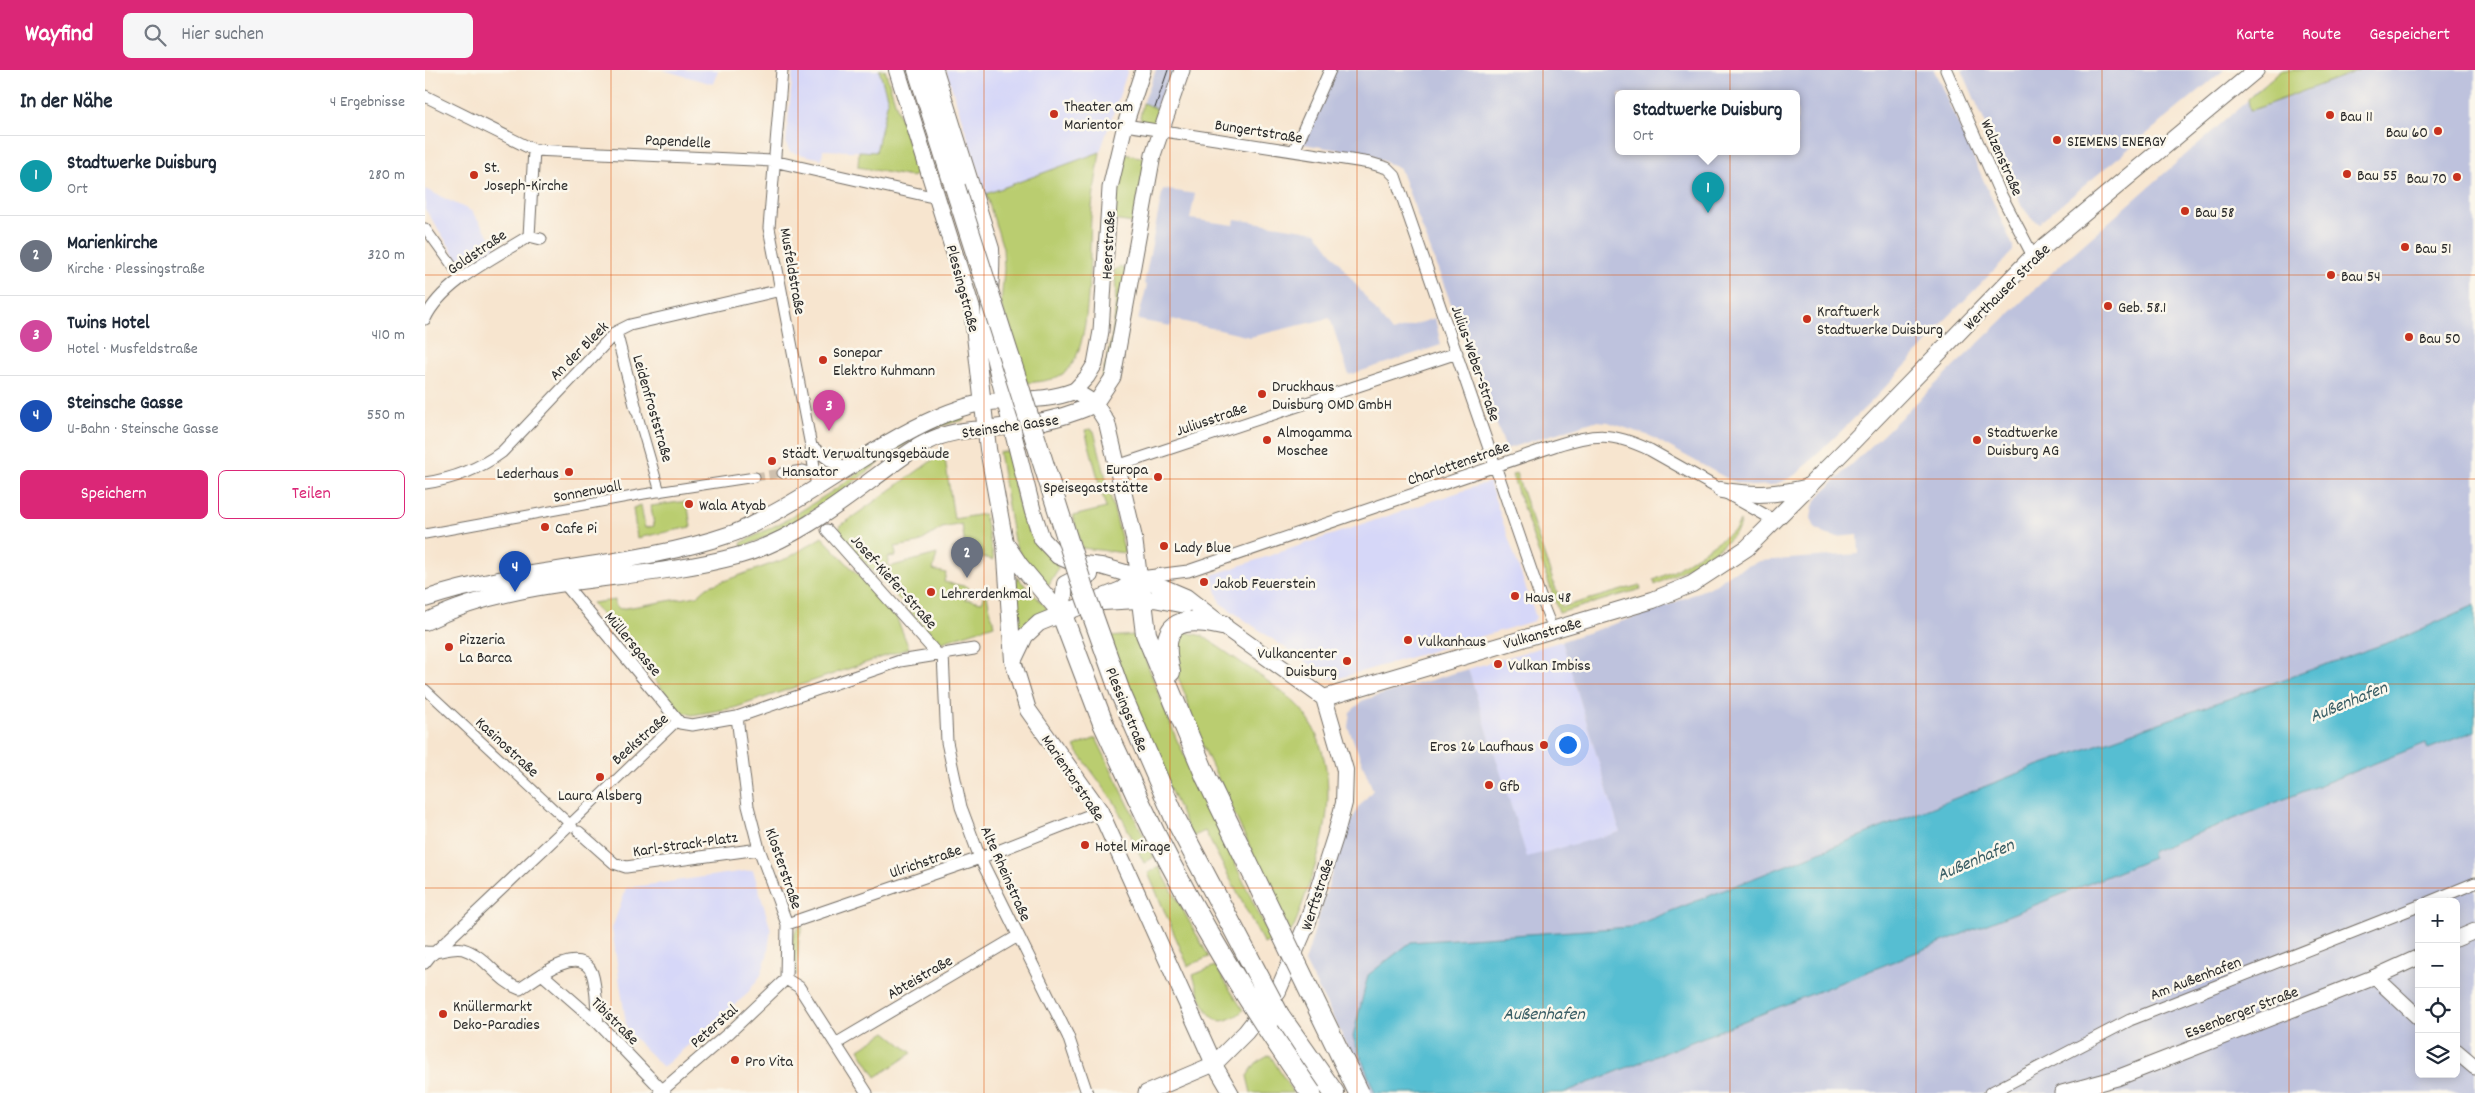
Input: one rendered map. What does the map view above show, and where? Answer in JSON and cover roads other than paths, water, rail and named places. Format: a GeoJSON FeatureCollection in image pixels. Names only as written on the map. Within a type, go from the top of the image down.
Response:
{"type":"FeatureCollection","features":[{"type":"Feature","properties":{"kind":"highway","name":"Plessingstraße"},"geometry":{"type":"LineString","coordinates":[[917,70],[1084,591],[1120,692],[1175,818],[1279,1015],[1334,1093]]}},
{"type":"Feature","properties":{"kind":"highway"},"geometry":{"type":"LineString","coordinates":[[1139,577],[1147,634],[1179,716],[1227,823],[1359,1093]]}},
{"type":"Feature","properties":{"kind":"highway"},"geometry":{"type":"LineString","coordinates":[[1063,614],[1103,723],[1161,848],[1196,912],[1281,1050],[1312,1093]]}},
{"type":"Feature","properties":{"kind":"highway"},"geometry":{"type":"LineString","coordinates":[[1179,716],[1166,653],[1168,635],[1173,628],[1187,621],[1222,625]]}},
{"type":"Feature","properties":{"kind":"highway"},"geometry":{"type":"LineString","coordinates":[[1279,1015],[1312,1093]]}},
{"type":"Feature","properties":{"kind":"main road","name":"Plessingstraße"},"geometry":{"type":"LineString","coordinates":[[897,70],[972,309],[979,353],[985,429],[1005,543],[1013,661]]}},
{"type":"Feature","properties":{"kind":"main road","name":"Plessingstraße"},"geometry":{"type":"LineString","coordinates":[[935,70],[991,249],[992,267],[988,329],[1033,512],[1042,539],[1058,556],[1074,562],[1139,577]]}},
{"type":"Feature","properties":{"kind":"main road","name":"Werthauser Straße"},"geometry":{"type":"LineString","coordinates":[[1774,520],[1837,458],[2033,256],[2256,70]]}},
{"type":"Feature","properties":{"kind":"main road","name":"Steinsche Gasse"},"geometry":{"type":"LineString","coordinates":[[425,600],[448,592],[522,576],[655,554],[733,534],[816,481],[849,468],[919,426],[948,412],[983,403],[1059,397],[1074,391]]}},
{"type":"Feature","properties":{"kind":"main road"},"geometry":{"type":"LineString","coordinates":[[1074,391],[1095,404],[1107,423],[1134,538],[1139,577]]}},
{"type":"Feature","properties":{"kind":"main road","name":"Steinsche Gasse"},"geometry":{"type":"LineString","coordinates":[[425,622],[449,610],[489,597],[564,583],[687,566],[740,555],[767,545],[801,527],[927,442],[962,430],[1012,426],[1068,416],[1095,404]]}},
{"type":"Feature","properties":{"kind":"main road"},"geometry":{"type":"LineString","coordinates":[[1721,490],[1750,496],[1778,494],[1805,488]]}},
{"type":"Feature","properties":{"kind":"main road","name":"Vulkanstraße"},"geometry":{"type":"LineString","coordinates":[[1324,698],[1653,600],[1692,584],[1723,564],[1747,548],[1774,520]]}},
{"type":"Feature","properties":{"kind":"main road","name":"Plessingstraße"},"geometry":{"type":"LineString","coordinates":[[1005,543],[1020,565],[1063,614]]}},
{"type":"Feature","properties":{"kind":"main road"},"geometry":{"type":"LineString","coordinates":[[1063,614],[1054,599],[1056,580],[1062,571],[1074,562]]}},
{"type":"Feature","properties":{"kind":"main road"},"geometry":{"type":"LineString","coordinates":[[1063,614],[1062,602],[1065,584],[1077,578],[1117,571]]}},
{"type":"Feature","properties":{"kind":"main road"},"geometry":{"type":"LineString","coordinates":[[1013,661],[1025,636],[1039,623],[1096,602],[1123,589],[1139,577]]}},
{"type":"Feature","properties":{"kind":"main road"},"geometry":{"type":"LineString","coordinates":[[1139,577],[1187,597],[1222,625],[1324,698]]}},
{"type":"Feature","properties":{"kind":"main road"},"geometry":{"type":"LineString","coordinates":[[1096,602],[1162,600],[1179,603],[1222,625]]}},
{"type":"Feature","properties":{"kind":"main road","name":"Marientorstraße"},"geometry":{"type":"LineString","coordinates":[[1013,661],[1028,710],[1100,811],[1214,1064]]}},
{"type":"Feature","properties":{"kind":"main road","name":"Werftstraße"},"geometry":{"type":"LineString","coordinates":[[1214,1064],[1246,1032],[1278,991],[1308,921],[1335,836],[1344,803],[1345,770],[1324,698]]}},
{"type":"Feature","properties":{"kind":"street","name":"Musfeldstraße"},"geometry":{"type":"LineString","coordinates":[[782,70],[773,161],[769,228],[816,481]]}},
{"type":"Feature","properties":{"kind":"street","name":"Heerstraße"},"geometry":{"type":"LineString","coordinates":[[1074,391],[1087,377],[1095,364],[1102,322],[1109,197],[1125,125],[1143,70]]}},
{"type":"Feature","properties":{"kind":"street","name":"Heerstraße"},"geometry":{"type":"LineString","coordinates":[[1095,404],[1113,377],[1152,162],[1160,131],[1182,70]]}},
{"type":"Feature","properties":{"kind":"street"},"geometry":{"type":"LineString","coordinates":[[1294,151],[1330,70]]}},
{"type":"Feature","properties":{"kind":"street","name":"Walzenstraße"},"geometry":{"type":"LineString","coordinates":[[1946,70],[2000,193],[2033,256]]}},
{"type":"Feature","properties":{"kind":"street","name":"Papendelle"},"geometry":{"type":"LineString","coordinates":[[425,98],[534,150],[773,161],[928,196],[937,195]]}},
{"type":"Feature","properties":{"kind":"street","name":"Bungertstraße"},"geometry":{"type":"LineString","coordinates":[[1125,125],[1371,163],[1387,168]]}},
{"type":"Feature","properties":{"kind":"street","name":"Goldstraße"},"geometry":{"type":"LineString","coordinates":[[529,236],[534,150]]}},
{"type":"Feature","properties":{"kind":"street","name":"Julius-Weber-Straße"},"geometry":{"type":"LineString","coordinates":[[1387,168],[1395,176],[1541,599]]}},
{"type":"Feature","properties":{"kind":"street"},"geometry":{"type":"LineString","coordinates":[[425,228],[461,278]]}},
{"type":"Feature","properties":{"kind":"street","name":"Goldstraße"},"geometry":{"type":"LineString","coordinates":[[425,319],[430,307],[461,278],[529,236],[541,239]]}},
{"type":"Feature","properties":{"kind":"street","name":"An der Bleek"},"geometry":{"type":"LineString","coordinates":[[425,483],[464,473],[485,465],[502,452],[616,332],[630,325],[781,290]]}},
{"type":"Feature","properties":{"kind":"street","name":"Leidenfroststraße"},"geometry":{"type":"LineString","coordinates":[[616,332],[636,409],[661,492]]}},
{"type":"Feature","properties":{"kind":"street","name":"Juliusstraße"},"geometry":{"type":"LineString","coordinates":[[1117,466],[1457,353]]}},
{"type":"Feature","properties":{"kind":"street","name":"Charlottenstraße"},"geometry":{"type":"LineString","coordinates":[[1139,577],[1188,571],[1579,438],[1606,435],[1637,444],[1774,520]]}},
{"type":"Feature","properties":{"kind":"street"},"geometry":{"type":"LineString","coordinates":[[811,446],[820,456],[849,468]]}},
{"type":"Feature","properties":{"kind":"street"},"geometry":{"type":"LineString","coordinates":[[782,473],[803,470],[816,481]]}},
{"type":"Feature","properties":{"kind":"street","name":"Sonnenwall"},"geometry":{"type":"LineString","coordinates":[[425,534],[755,477]]}},
{"type":"Feature","properties":{"kind":"street","name":"Josef-Kiefer-Straße"},"geometry":{"type":"LineString","coordinates":[[827,530],[941,655]]}},
{"type":"Feature","properties":{"kind":"street","name":"Müllersgasse"},"geometry":{"type":"LineString","coordinates":[[564,583],[680,723]]}},
{"type":"Feature","properties":{"kind":"street"},"geometry":{"type":"LineString","coordinates":[[1541,599],[1549,619]]}},
{"type":"Feature","properties":{"kind":"street","name":"Beekstraße"},"geometry":{"type":"LineString","coordinates":[[425,964],[429,953],[570,824],[675,723],[692,725],[737,717],[900,661],[974,649]]}},
{"type":"Feature","properties":{"kind":"street","name":"Alte Rheinstraße"},"geometry":{"type":"LineString","coordinates":[[941,655],[947,742],[961,808],[980,858],[1068,1036],[1087,1093]]}},
{"type":"Feature","properties":{"kind":"street","name":"Kasinostraße"},"geometry":{"type":"LineString","coordinates":[[425,690],[570,824]]}},
{"type":"Feature","properties":{"kind":"street","name":"Klosterstraße"},"geometry":{"type":"LineString","coordinates":[[737,717],[749,806],[759,849],[787,924],[785,979]]}},
{"type":"Feature","properties":{"kind":"street","name":"Ulrichstraße"},"geometry":{"type":"LineString","coordinates":[[787,924],[980,858],[1100,811]]}},
{"type":"Feature","properties":{"kind":"street","name":"Karl-Strack-Platz"},"geometry":{"type":"LineString","coordinates":[[570,824],[614,863],[626,867],[759,849]]}},
{"type":"Feature","properties":{"kind":"street"},"geometry":{"type":"LineString","coordinates":[[2439,898],[2475,883]]}},
{"type":"Feature","properties":{"kind":"street","name":"Am Außenhafen"},"geometry":{"type":"LineString","coordinates":[[1990,1093],[2130,1020],[2415,908]]}},
{"type":"Feature","properties":{"kind":"street"},"geometry":{"type":"LineString","coordinates":[[2460,937],[2475,931]]}},
{"type":"Feature","properties":{"kind":"street","name":"Abteistraße"},"geometry":{"type":"LineString","coordinates":[[837,1043],[1018,936]]}},
{"type":"Feature","properties":{"kind":"street"},"geometry":{"type":"LineString","coordinates":[[429,953],[461,948],[478,956],[508,985],[520,989],[542,974],[568,961],[579,961],[588,966],[593,975],[598,1023]]}},
{"type":"Feature","properties":{"kind":"street","name":"Essenberger Straße"},"geometry":{"type":"LineString","coordinates":[[2062,1093],[2117,1078],[2375,977],[2415,959]]}},
{"type":"Feature","properties":{"kind":"street","name":"Tibistraße"},"geometry":{"type":"LineString","coordinates":[[542,974],[598,1023],[662,1092]]}},
{"type":"Feature","properties":{"kind":"street"},"geometry":{"type":"LineString","coordinates":[[2375,977],[2415,1014]]}},
{"type":"Feature","properties":{"kind":"street"},"geometry":{"type":"LineString","coordinates":[[785,979],[799,987],[837,1043],[867,1093]]}},
{"type":"Feature","properties":{"kind":"street","name":"Peterstal"},"geometry":{"type":"LineString","coordinates":[[662,1092],[730,1032],[785,979]]}},
{"type":"Feature","properties":{"kind":"street"},"geometry":{"type":"LineString","coordinates":[[2460,1054],[2475,1067]]}},
{"type":"Feature","properties":{"kind":"street"},"geometry":{"type":"LineString","coordinates":[[1146,1093],[1214,1064]]}},
{"type":"Feature","properties":{"kind":"street","name":"Marientorstraße"},"geometry":{"type":"LineString","coordinates":[[1214,1064],[1231,1093]]}},
{"type":"Feature","properties":{"kind":"water","name":"Außenhafen"},"geometry":{"type":"Polygon","coordinates":[[[2475,605],[2475,731],[2428,749],[2426,743],[2153,851],[2151,854],[2153,858],[1563,1093],[1375,1093],[1353,1037],[1368,975],[1411,942],[1631,927],[2034,767],[2404,637],[2475,605]]]}},
{"type":"Feature","properties":{"kind":"tunnel"},"geometry":{"type":"LineString","coordinates":[[755,477],[782,473]]}},
{"type":"Feature","properties":{"kind":"tram line"},"geometry":{"type":"LineString","coordinates":[[1155,108],[1168,70]]}},
{"type":"Feature","properties":{"kind":"place","name":"Theater am Marientor"},"geometry":{"type":"Point","coordinates":[1054,114]}},
{"type":"Feature","properties":{"kind":"place","name":"Bau 11"},"geometry":{"type":"Point","coordinates":[2330,115]}},
{"type":"Feature","properties":{"kind":"place","name":"Bau 60"},"geometry":{"type":"Point","coordinates":[2438,131]}},
{"type":"Feature","properties":{"kind":"place","name":"SIEMENS ENERGY"},"geometry":{"type":"Point","coordinates":[2057,140]}},
{"type":"Feature","properties":{"kind":"place","name":"Bau 55"},"geometry":{"type":"Point","coordinates":[2347,174]}},
{"type":"Feature","properties":{"kind":"place","name":"St. Joseph-Kirche"},"geometry":{"type":"Point","coordinates":[474,175]}},
{"type":"Feature","properties":{"kind":"place","name":"Bau 70"},"geometry":{"type":"Point","coordinates":[2457,177]}},
{"type":"Feature","properties":{"kind":"place","name":"Bau 58"},"geometry":{"type":"Point","coordinates":[2185,211]}},
{"type":"Feature","properties":{"kind":"place","name":"Stadtwerke Duisburg"},"geometry":{"type":"Point","coordinates":[1708,213]}},
{"type":"Feature","properties":{"kind":"place","name":"Bau 51"},"geometry":{"type":"Point","coordinates":[2405,247]}},
{"type":"Feature","properties":{"kind":"place","name":"Bau 54"},"geometry":{"type":"Point","coordinates":[2331,275]}},
{"type":"Feature","properties":{"kind":"place","name":"Geb. 58.1"},"geometry":{"type":"Point","coordinates":[2108,306]}},
{"type":"Feature","properties":{"kind":"place","name":"Kraftwerk Stadtwerke Duisburg"},"geometry":{"type":"Point","coordinates":[1807,319]}},
{"type":"Feature","properties":{"kind":"place","name":"Bau 50"},"geometry":{"type":"Point","coordinates":[2409,337]}},
{"type":"Feature","properties":{"kind":"place","name":"Sonepar Elektro Kuhmann"},"geometry":{"type":"Point","coordinates":[823,360]}},
{"type":"Feature","properties":{"kind":"place","name":"Druckhaus Duisburg OMD GmbH"},"geometry":{"type":"Point","coordinates":[1262,394]}},
{"type":"Feature","properties":{"kind":"place","name":"Twins Hotel"},"geometry":{"type":"Point","coordinates":[829,431]}},
{"type":"Feature","properties":{"kind":"place","name":"Almogamma Moschee"},"geometry":{"type":"Point","coordinates":[1267,440]}},
{"type":"Feature","properties":{"kind":"place","name":"Stadtwerke Duisburg AG"},"geometry":{"type":"Point","coordinates":[1977,440]}},
{"type":"Feature","properties":{"kind":"place","name":"Städt. Verwaltungsgebäude Hansator"},"geometry":{"type":"Point","coordinates":[772,461]}},
{"type":"Feature","properties":{"kind":"place","name":"Lederhaus"},"geometry":{"type":"Point","coordinates":[569,472]}},
{"type":"Feature","properties":{"kind":"place","name":"Europa Speisegaststätte"},"geometry":{"type":"Point","coordinates":[1158,477]}},
{"type":"Feature","properties":{"kind":"place","name":"Wala Atyab"},"geometry":{"type":"Point","coordinates":[689,504]}},
{"type":"Feature","properties":{"kind":"place","name":"Cafe Pi"},"geometry":{"type":"Point","coordinates":[545,527]}},
{"type":"Feature","properties":{"kind":"place","name":"Lady Blue"},"geometry":{"type":"Point","coordinates":[1164,546]}},
{"type":"Feature","properties":{"kind":"place","name":"Marienkirche"},"geometry":{"type":"Point","coordinates":[967,578]}},
{"type":"Feature","properties":{"kind":"place","name":"Jakob Feuerstein"},"geometry":{"type":"Point","coordinates":[1204,582]}},
{"type":"Feature","properties":{"kind":"place","name":"Steinsche Gasse"},"geometry":{"type":"Point","coordinates":[515,592]}},
{"type":"Feature","properties":{"kind":"place","name":"Lehrerdenkmal"},"geometry":{"type":"Point","coordinates":[931,592]}},
{"type":"Feature","properties":{"kind":"place","name":"Haus 48"},"geometry":{"type":"Point","coordinates":[1515,596]}},
{"type":"Feature","properties":{"kind":"place","name":"Vulkanhaus"},"geometry":{"type":"Point","coordinates":[1408,640]}},
{"type":"Feature","properties":{"kind":"place","name":"Pizzeria La Barca"},"geometry":{"type":"Point","coordinates":[449,647]}},
{"type":"Feature","properties":{"kind":"place","name":"Vulkancenter Duisburg"},"geometry":{"type":"Point","coordinates":[1347,661]}},
{"type":"Feature","properties":{"kind":"place","name":"Vulkan Imbiss"},"geometry":{"type":"Point","coordinates":[1498,664]}},
{"type":"Feature","properties":{"kind":"place","name":"Eros 26 Laufhaus"},"geometry":{"type":"Point","coordinates":[1544,745]}},
{"type":"Feature","properties":{"kind":"place","name":"Laura Alsberg"},"geometry":{"type":"Point","coordinates":[600,777]}},
{"type":"Feature","properties":{"kind":"place","name":"Gfb"},"geometry":{"type":"Point","coordinates":[1489,785]}},
{"type":"Feature","properties":{"kind":"place","name":"Hotel Mirage"},"geometry":{"type":"Point","coordinates":[1085,845]}},
{"type":"Feature","properties":{"kind":"place","name":"Knüllermarkt Deko-Paradies"},"geometry":{"type":"Point","coordinates":[443,1014]}},
{"type":"Feature","properties":{"kind":"place","name":"Pro Vita"},"geometry":{"type":"Point","coordinates":[735,1060]}}]}
